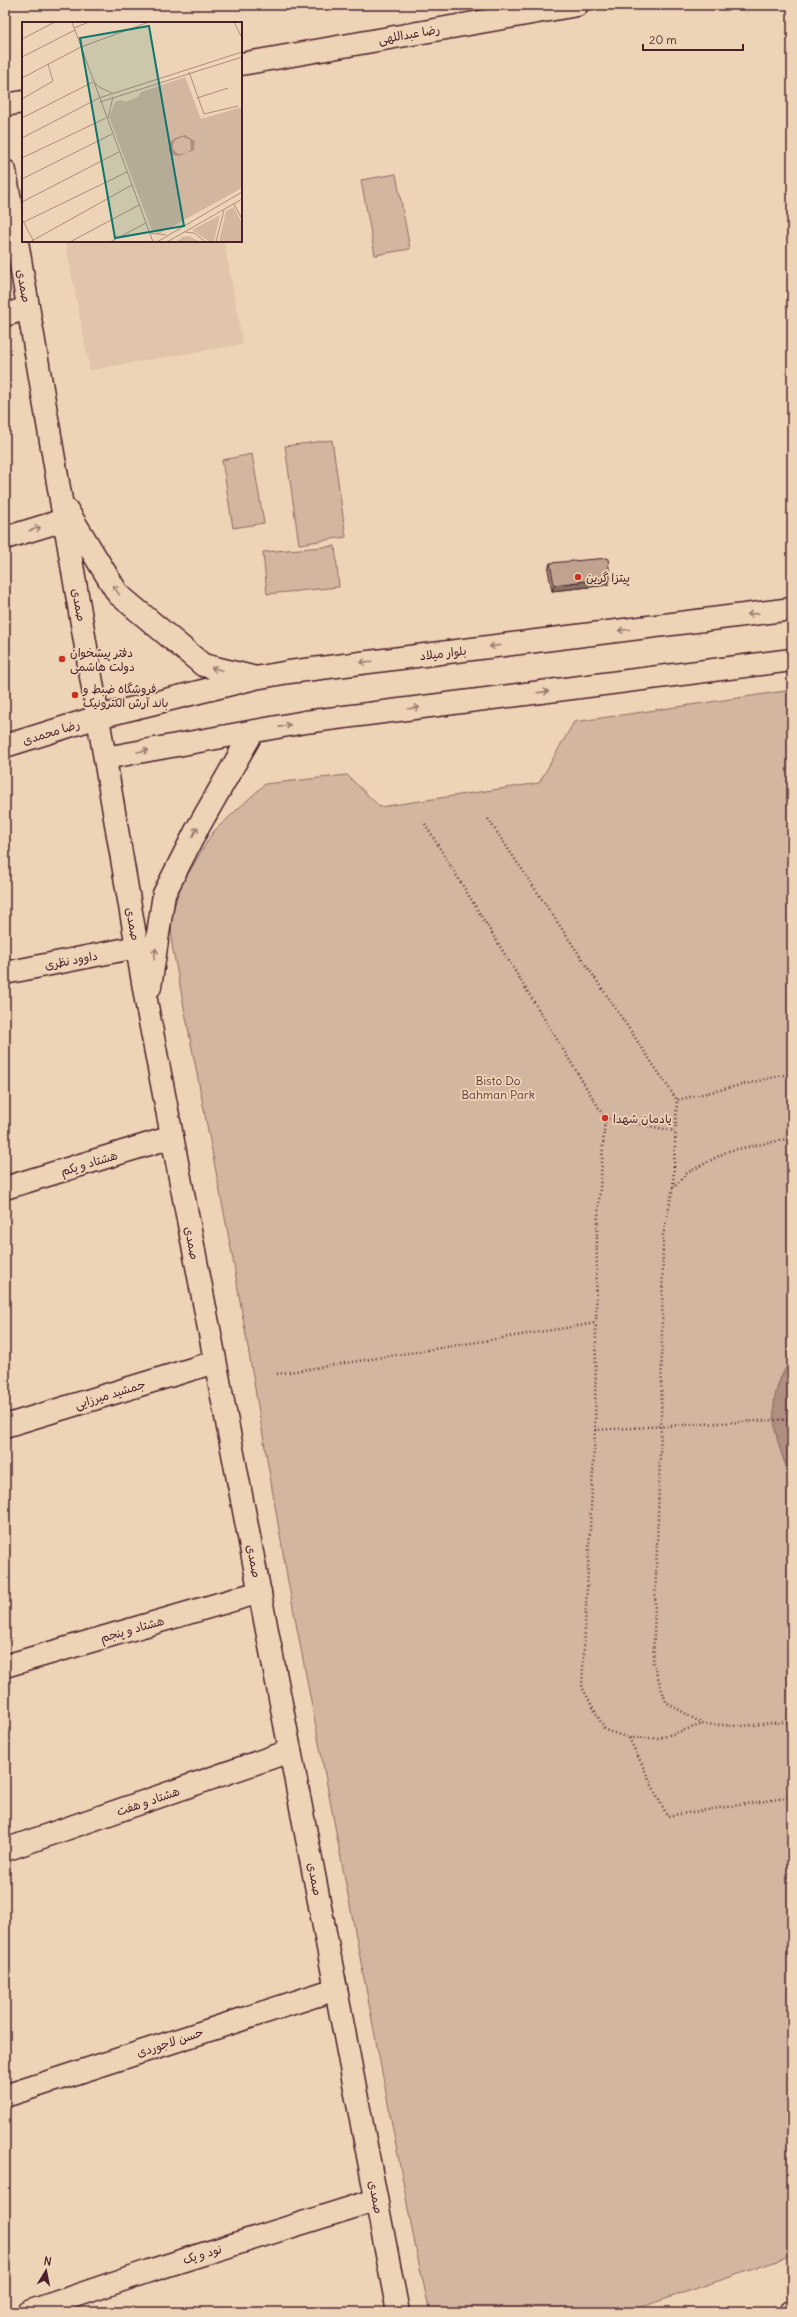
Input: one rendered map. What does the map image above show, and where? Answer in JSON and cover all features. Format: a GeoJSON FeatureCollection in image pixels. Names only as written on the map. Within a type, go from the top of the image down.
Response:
{"type":"FeatureCollection","features":[{"type":"Feature","properties":{"kind":"main road","name":"رضا عبداللهی"},"geometry":{"type":"LineString","coordinates":[[242,64],[577,5]]}},
{"type":"Feature","properties":{"kind":"main road"},"geometry":{"type":"LineString","coordinates":[[5,105],[22,102]]}},
{"type":"Feature","properties":{"kind":"main road","name":"صمدی"},"geometry":{"type":"LineString","coordinates":[[5,171],[147,1006],[398,2312]]}},
{"type":"Feature","properties":{"kind":"main road"},"geometry":{"type":"LineString","coordinates":[[5,315],[28,308]]}},
{"type":"Feature","properties":{"kind":"main road"},"geometry":{"type":"LineString","coordinates":[[5,538],[63,511],[118,594],[203,665],[255,678]]}},
{"type":"Feature","properties":{"kind":"main road","name":"بلوار میلاد"},"geometry":{"type":"LineString","coordinates":[[98,717],[255,678],[792,609]]}},
{"type":"Feature","properties":{"kind":"main road"},"geometry":{"type":"LineString","coordinates":[[105,758],[252,733],[305,722],[792,660]]}},
{"type":"Feature","properties":{"kind":"main road","name":"رضا محمدی"},"geometry":{"type":"LineString","coordinates":[[5,746],[98,717]]}},
{"type":"Feature","properties":{"kind":"main road"},"geometry":{"type":"LineString","coordinates":[[147,1006],[164,894],[196,831],[252,733]]}},
{"type":"Feature","properties":{"kind":"main road","name":"داوود نظری"},"geometry":{"type":"LineString","coordinates":[[5,973],[137,947]]}},
{"type":"Feature","properties":{"kind":"main road","name":"هشتاد و یکم"},"geometry":{"type":"LineString","coordinates":[[5,1188],[172,1137]]}},
{"type":"Feature","properties":{"kind":"main road","name":"جمشید میرزایی"},"geometry":{"type":"LineString","coordinates":[[5,1426],[215,1362]]}},
{"type":"Feature","properties":{"kind":"main road","name":"هشتاد و پنجم"},"geometry":{"type":"LineString","coordinates":[[5,1666],[260,1592]]}},
{"type":"Feature","properties":{"kind":"main road","name":"هشتاد و هفت"},"geometry":{"type":"LineString","coordinates":[[5,1850],[290,1751]]}},
{"type":"Feature","properties":{"kind":"main road","name":"حسن لاجوردی"},"geometry":{"type":"LineString","coordinates":[[5,2096],[336,1988]]}},
{"type":"Feature","properties":{"kind":"main road","name":"نود و یک"},"geometry":{"type":"LineString","coordinates":[[28,2312],[149,2271],[376,2200]]}},
{"type":"Feature","properties":{"kind":"path"},"geometry":{"type":"LineString","coordinates":[[488,819],[677,1100],[673,1188],[663,1235],[661,1426],[653,1663],[666,1702],[703,1724]]}},
{"type":"Feature","properties":{"kind":"path"},"geometry":{"type":"LineString","coordinates":[[425,824],[605,1118],[597,1230],[595,1430],[582,1687],[605,1730],[629,1738],[660,1738],[703,1724],[742,1726],[792,1721]]}},
{"type":"Feature","properties":{"kind":"path"},"geometry":{"type":"LineString","coordinates":[[677,1100],[792,1073]]}},
{"type":"Feature","properties":{"kind":"path"},"geometry":{"type":"LineString","coordinates":[[605,1118],[675,1131]]}},
{"type":"Feature","properties":{"kind":"path"},"geometry":{"type":"LineString","coordinates":[[673,1188],[687,1173],[728,1151],[792,1138]]}},
{"type":"Feature","properties":{"kind":"path"},"geometry":{"type":"LineString","coordinates":[[277,1374],[596,1323]]}},
{"type":"Feature","properties":{"kind":"path"},"geometry":{"type":"LineString","coordinates":[[595,1430],[792,1419]]}},
{"type":"Feature","properties":{"kind":"path"},"geometry":{"type":"LineString","coordinates":[[629,1738],[667,1816],[792,1797]]}},
{"type":"Feature","properties":{"kind":"shaded area"},"geometry":{"type":"Polygon","coordinates":[[[65,242],[224,242],[243,344],[90,370],[65,242]]]}},
{"type":"Feature","properties":{"kind":"shaded area"},"geometry":{"type":"Polygon","coordinates":[[[792,1357],[792,1480],[779,1446],[774,1421],[774,1409],[779,1381],[792,1357]]]}},
{"type":"Feature","properties":{"kind":"green space"},"geometry":{"type":"Polygon","coordinates":[[[396,174],[410,249],[375,255],[361,180],[396,174]]]}},
{"type":"Feature","properties":{"kind":"green space"},"geometry":{"type":"Polygon","coordinates":[[[332,440],[346,537],[299,544],[285,446],[332,440]]]}},
{"type":"Feature","properties":{"kind":"green space"},"geometry":{"type":"Polygon","coordinates":[[[252,454],[264,523],[233,528],[222,460],[252,454]]]}},
{"type":"Feature","properties":{"kind":"green space"},"geometry":{"type":"Polygon","coordinates":[[[335,546],[339,587],[267,594],[263,552],[335,546]]]}},
{"type":"Feature","properties":{"kind":"green space","name":"Bisto Do Bahman Park"},"geometry":{"type":"Polygon","coordinates":[[[792,690],[792,2256],[627,2312],[430,2312],[417,2255],[287,1576],[232,1254],[172,945],[171,918],[180,887],[213,832],[265,784],[347,775],[380,807],[539,783],[574,722],[792,690]]]}},
{"type":"Feature","properties":{"kind":"building","name":"پیتزا گرین"},"geometry":{"type":"Polygon","coordinates":[[[608,558],[610,578],[554,585],[550,563],[608,558]]]}},
{"type":"Feature","properties":{"kind":"place","name":"پیتزا گرین"},"geometry":{"type":"Point","coordinates":[578,577]}},
{"type":"Feature","properties":{"kind":"place","name":"دفتر پیشخوان دولت هاشمی"},"geometry":{"type":"Point","coordinates":[62,659]}},
{"type":"Feature","properties":{"kind":"place","name":"فروشگاه ضبط و باند آرش الکترونیک"},"geometry":{"type":"Point","coordinates":[75,695]}},
{"type":"Feature","properties":{"kind":"place","name":"یادمان شهدا"},"geometry":{"type":"Point","coordinates":[605,1118]}}]}
